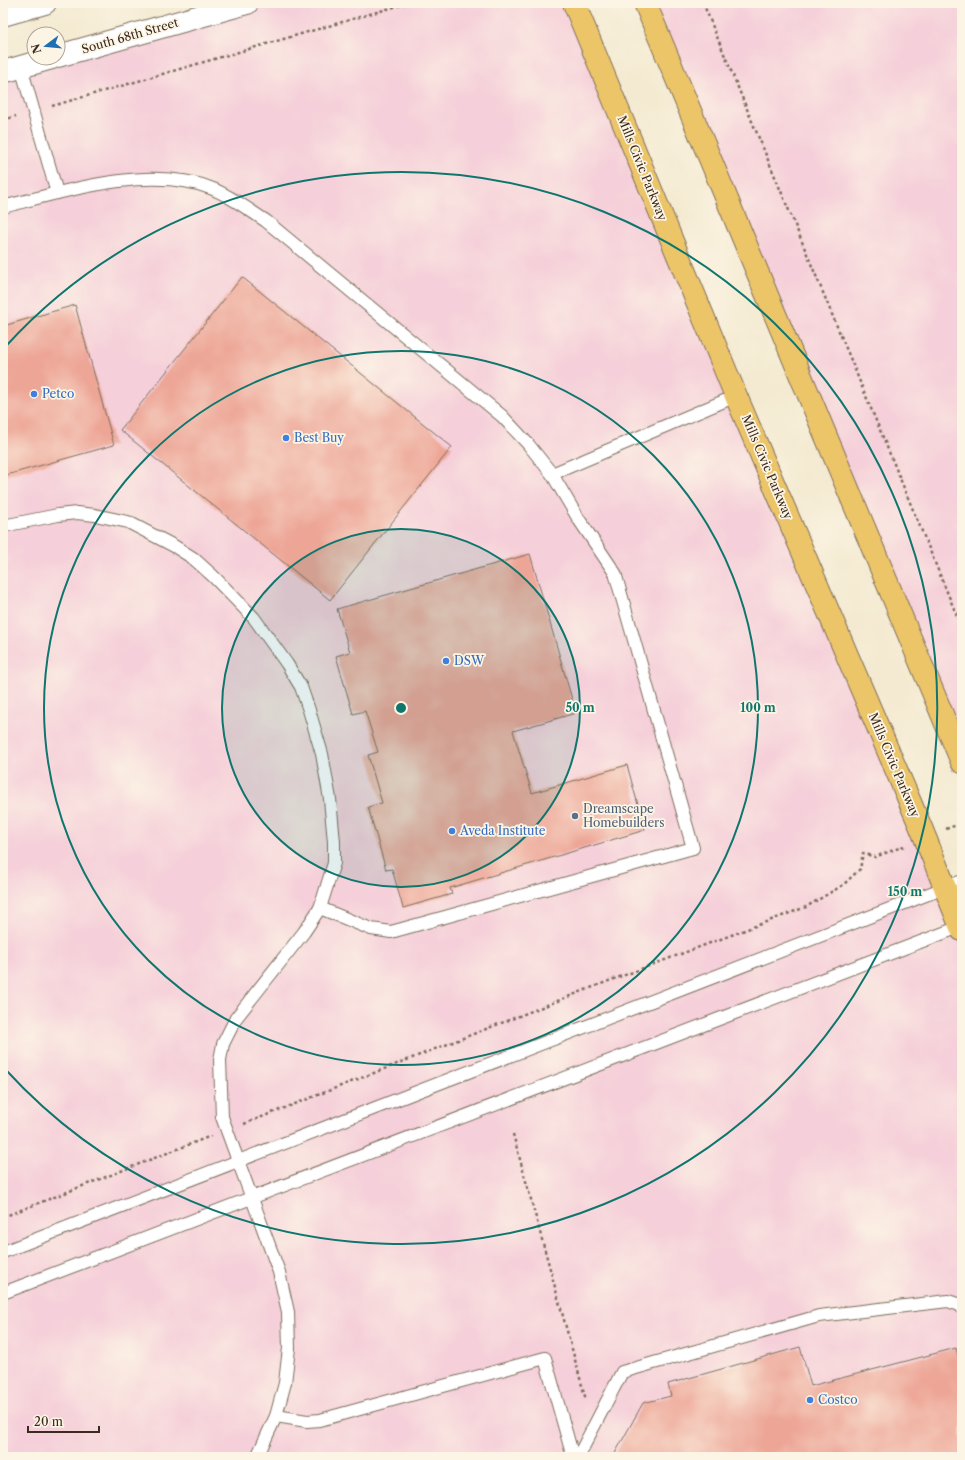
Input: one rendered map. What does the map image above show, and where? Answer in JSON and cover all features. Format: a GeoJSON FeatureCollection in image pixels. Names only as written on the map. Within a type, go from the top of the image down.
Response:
{"type":"FeatureCollection","features":[{"type":"Feature","properties":{"kind":"main road","name":"Mills Civic Parkway"},"geometry":{"type":"LineString","coordinates":[[574,3],[736,396],[953,884],[962,927]]}},
{"type":"Feature","properties":{"kind":"main road"},"geometry":{"type":"LineString","coordinates":[[645,3],[962,762]]}},
{"type":"Feature","properties":{"kind":"street"},"geometry":{"type":"LineString","coordinates":[[3,15],[45,3]]}},
{"type":"Feature","properties":{"kind":"street","name":"South 68th Street"},"geometry":{"type":"LineString","coordinates":[[66,54],[247,3]]}},
{"type":"Feature","properties":{"kind":"street"},"geometry":{"type":"LineString","coordinates":[[12,69],[26,65]]}},
{"type":"Feature","properties":{"kind":"lane"},"geometry":{"type":"LineString","coordinates":[[12,69],[33,111],[57,193]]}},
{"type":"Feature","properties":{"kind":"lane"},"geometry":{"type":"LineString","coordinates":[[3,207],[90,185],[126,181],[160,180],[188,182],[213,189],[242,205],[266,220],[502,416],[528,444],[552,474],[578,518],[615,573],[693,848],[391,932],[370,929],[320,908]]}},
{"type":"Feature","properties":{"kind":"lane"},"geometry":{"type":"LineString","coordinates":[[552,474],[736,396]]}},
{"type":"Feature","properties":{"kind":"lane"},"geometry":{"type":"LineString","coordinates":[[3,526],[40,518],[77,513],[95,515],[128,522],[174,546],[193,558],[254,618],[287,664],[301,687],[322,754],[329,792],[334,842],[334,862],[320,908],[304,932],[236,1018],[223,1044],[220,1060],[222,1117],[278,1272],[288,1312],[289,1348],[285,1383],[276,1416],[257,1457]]}},
{"type":"Feature","properties":{"kind":"lane"},"geometry":{"type":"LineString","coordinates":[[3,1252],[953,884]]}},
{"type":"Feature","properties":{"kind":"lane"},"geometry":{"type":"LineString","coordinates":[[3,1293],[962,927]]}},
{"type":"Feature","properties":{"kind":"lane"},"geometry":{"type":"LineString","coordinates":[[578,1457],[622,1372],[820,1316],[948,1301],[960,1305],[962,1308]]}},
{"type":"Feature","properties":{"kind":"lane"},"geometry":{"type":"LineString","coordinates":[[276,1416],[307,1421],[320,1420],[545,1358],[573,1457]]}},
{"type":"Feature","properties":{"kind":"path"},"geometry":{"type":"LineString","coordinates":[[3,120],[408,3]]}},
{"type":"Feature","properties":{"kind":"path"},"geometry":{"type":"LineString","coordinates":[[703,3],[962,628]]}},
{"type":"Feature","properties":{"kind":"path"},"geometry":{"type":"LineString","coordinates":[[261,1117],[593,987],[806,907],[843,885],[860,869],[863,853],[876,857]]}},
{"type":"Feature","properties":{"kind":"path"},"geometry":{"type":"LineString","coordinates":[[513,1134],[594,1426]]}},
{"type":"Feature","properties":{"kind":"path"},"geometry":{"type":"LineString","coordinates":[[3,1217],[197,1141]]}},
{"type":"Feature","properties":{"kind":"shaded area"},"geometry":{"type":"Polygon","coordinates":[[[247,3],[574,3],[962,930],[962,1457],[3,1457],[3,72],[26,65],[66,66],[66,54],[247,3]]]}},
{"type":"Feature","properties":{"kind":"shaded area"},"geometry":{"type":"Polygon","coordinates":[[[645,3],[962,3],[962,762],[645,3]]]}},
{"type":"Feature","properties":{"kind":"building","name":"Best Buy"},"geometry":{"type":"Polygon","coordinates":[[[242,277],[452,447],[330,600],[120,430],[242,277]]]}},
{"type":"Feature","properties":{"kind":"building"},"geometry":{"type":"Polygon","coordinates":[[[75,305],[114,445],[3,476],[3,326],[75,305]]]}},
{"type":"Feature","properties":{"kind":"building"},"geometry":{"type":"Polygon","coordinates":[[[530,554],[576,713],[513,731],[532,793],[627,765],[645,830],[450,888],[452,894],[403,908],[392,869],[386,870],[368,807],[382,803],[368,755],[378,752],[365,711],[353,714],[336,656],[350,652],[337,609],[530,554]]]}},
{"type":"Feature","properties":{"kind":"building","name":"Costco"},"geometry":{"type":"Polygon","coordinates":[[[800,1347],[811,1386],[956,1348],[962,1369],[962,1457],[613,1457],[643,1403],[671,1396],[668,1384],[800,1347]]]}},
{"type":"Feature","properties":{"kind":"place","name":"Petco"},"geometry":{"type":"Point","coordinates":[34,394]}},
{"type":"Feature","properties":{"kind":"place","name":"Best Buy"},"geometry":{"type":"Point","coordinates":[286,438]}},
{"type":"Feature","properties":{"kind":"place","name":"DSW"},"geometry":{"type":"Point","coordinates":[446,661]}},
{"type":"Feature","properties":{"kind":"place","name":"Dreamscape Homebuilders"},"geometry":{"type":"Point","coordinates":[575,816]}},
{"type":"Feature","properties":{"kind":"place","name":"Aveda Institute"},"geometry":{"type":"Point","coordinates":[452,831]}},
{"type":"Feature","properties":{"kind":"place","name":"Costco"},"geometry":{"type":"Point","coordinates":[810,1400]}}]}
